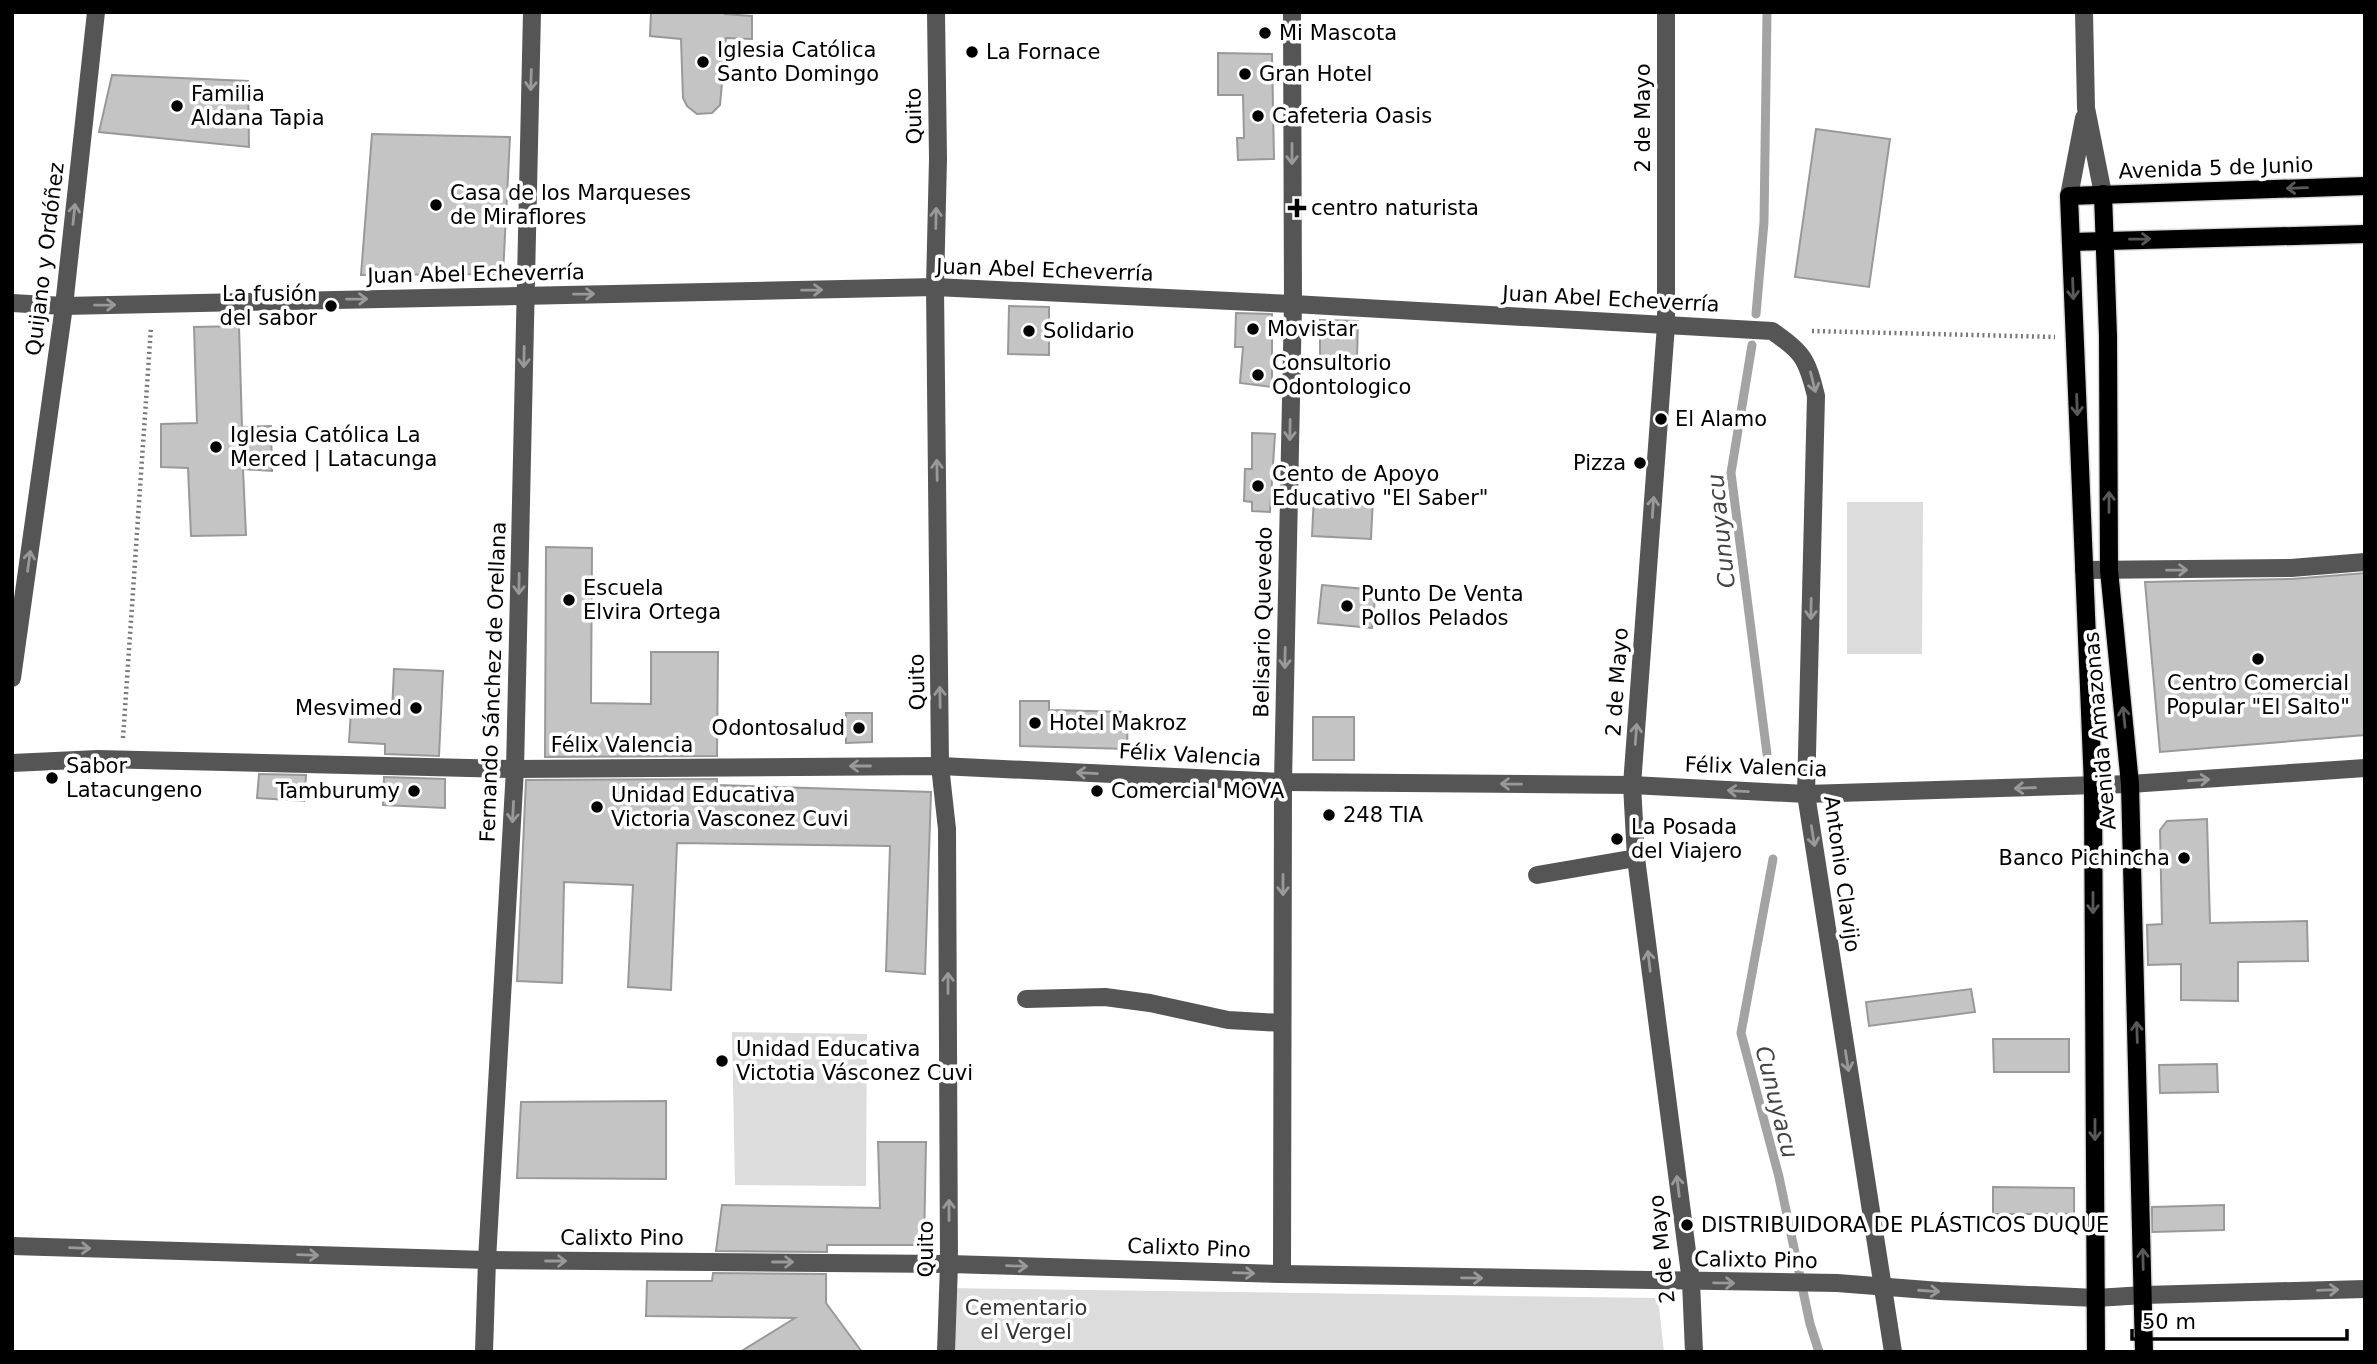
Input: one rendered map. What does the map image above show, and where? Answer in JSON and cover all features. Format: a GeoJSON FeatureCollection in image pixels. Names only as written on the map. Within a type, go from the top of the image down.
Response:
{"type":"FeatureCollection","features":[{"type":"Feature","properties":{"kind":"main road","name":"Avenida 5 de Junio"},"geometry":{"type":"LineString","coordinates":[[2069,196],[2365,186]]}},
{"type":"Feature","properties":{"kind":"main road","name":"Avenida Amazonas"},"geometry":{"type":"LineString","coordinates":[[2103,194],[2106,240],[2109,570],[2130,785],[2144,1352]]}},
{"type":"Feature","properties":{"kind":"main road","name":"Avenida Amazonas"},"geometry":{"type":"LineString","coordinates":[[2069,196],[2093,786],[2096,1352]]}},
{"type":"Feature","properties":{"kind":"main road"},"geometry":{"type":"LineString","coordinates":[[2071,242],[2365,234]]}},
{"type":"Feature","properties":{"kind":"street","name":"Quijano y Ordóñez"},"geometry":{"type":"LineString","coordinates":[[12,678],[64,306],[96,12]]}},
{"type":"Feature","properties":{"kind":"street","name":"Fernando Sánchez de Orellana"},"geometry":{"type":"LineString","coordinates":[[484,1352],[515,769],[533,12]]}},
{"type":"Feature","properties":{"kind":"street","name":"Quito"},"geometry":{"type":"LineString","coordinates":[[936,12],[935,287],[940,766],[947,828],[949,1264],[946,1352]]}},
{"type":"Feature","properties":{"kind":"street","name":"Belisario Quevedo"},"geometry":{"type":"LineString","coordinates":[[1282,1274],[1283,782],[1293,304],[1292,12]]}},
{"type":"Feature","properties":{"kind":"street","name":"2 de Mayo"},"geometry":{"type":"LineString","coordinates":[[1666,12],[1666,325],[1632,785],[1636,858],[1690,1282],[1694,1352]]}},
{"type":"Feature","properties":{"kind":"street","name":"Avenida Amazonas"},"geometry":{"type":"LineString","coordinates":[[2084,12],[2086,108],[2103,194]]}},
{"type":"Feature","properties":{"kind":"street","name":"Avenida Amazonas"},"geometry":{"type":"LineString","coordinates":[[2069,196],[2086,108]]}},
{"type":"Feature","properties":{"kind":"street","name":"Juan Abel Echeverría"},"geometry":{"type":"LineString","coordinates":[[12,303],[64,306],[935,287],[1772,331]]}},
{"type":"Feature","properties":{"kind":"street","name":"Antonio Clavijo"},"geometry":{"type":"LineString","coordinates":[[1772,331],[1796,347],[1810,370],[1816,396],[1806,794],[1893,1352]]}},
{"type":"Feature","properties":{"kind":"street"},"geometry":{"type":"LineString","coordinates":[[2084,570],[2291,568],[2365,562]]}},
{"type":"Feature","properties":{"kind":"street","name":"Félix Valencia"},"geometry":{"type":"LineString","coordinates":[[12,763],[121,759],[515,769],[940,766],[1283,782],[1632,785],[1806,794],[2130,785],[2365,768]]}},
{"type":"Feature","properties":{"kind":"street"},"geometry":{"type":"LineString","coordinates":[[1538,875],[1636,858]]}},
{"type":"Feature","properties":{"kind":"street"},"geometry":{"type":"LineString","coordinates":[[1026,999],[1105,998],[1150,1003],[1228,1020],[1282,1023]]}},
{"type":"Feature","properties":{"kind":"street","name":"Calixto Pino"},"geometry":{"type":"LineString","coordinates":[[12,1247],[487,1260],[949,1264],[1282,1274],[1836,1283],[2096,1298],[2365,1289]]}},
{"type":"Feature","properties":{"kind":"path"},"geometry":{"type":"LineString","coordinates":[[121,759],[152,304]]}},
{"type":"Feature","properties":{"kind":"path"},"geometry":{"type":"LineString","coordinates":[[1772,331],[2074,337]]}},
{"type":"Feature","properties":{"kind":"green space"},"geometry":{"type":"Polygon","coordinates":[[[1847,502],[1923,502],[1922,654],[1847,654],[1847,502]]]}},
{"type":"Feature","properties":{"kind":"green space"},"geometry":{"type":"Polygon","coordinates":[[[732,1032],[867,1034],[866,1186],[735,1185],[732,1032]]]}},
{"type":"Feature","properties":{"kind":"green space","name":"Cementario el Vergel"},"geometry":{"type":"Polygon","coordinates":[[[942,1288],[1658,1298],[1664,1352],[942,1352],[942,1288]]]}},
{"type":"Feature","properties":{"kind":"building","name":"Iglesia Católica Santo Domingo"},"geometry":{"type":"Polygon","coordinates":[[[651,12],[725,12],[752,16],[752,39],[726,38],[720,105],[712,113],[697,114],[687,106],[683,98],[681,39],[650,36],[651,12]]]}},
{"type":"Feature","properties":{"kind":"building"},"geometry":{"type":"Polygon","coordinates":[[[1218,53],[1272,54],[1274,159],[1238,160],[1237,138],[1244,138],[1243,95],[1218,95],[1218,53]]]}},
{"type":"Feature","properties":{"kind":"building","name":"Familia Aldana Tapia"},"geometry":{"type":"Polygon","coordinates":[[[112,75],[248,81],[249,147],[99,132],[112,75]]]}},
{"type":"Feature","properties":{"kind":"building"},"geometry":{"type":"Polygon","coordinates":[[[1816,129],[1890,139],[1869,287],[1795,277],[1816,129]]]}},
{"type":"Feature","properties":{"kind":"building","name":"Casa de los Marqueses de Miraflores"},"geometry":{"type":"Polygon","coordinates":[[[372,134],[510,137],[503,274],[361,275],[372,134]]]}},
{"type":"Feature","properties":{"kind":"building","name":"Solidario"},"geometry":{"type":"Polygon","coordinates":[[[1009,306],[1049,307],[1049,355],[1008,354],[1009,306]]]}},
{"type":"Feature","properties":{"kind":"building"},"geometry":{"type":"Polygon","coordinates":[[[1236,313],[1272,314],[1272,387],[1240,383],[1243,347],[1235,347],[1236,313]]]}},
{"type":"Feature","properties":{"kind":"building"},"geometry":{"type":"Polygon","coordinates":[[[1320,320],[1358,321],[1357,360],[1320,360],[1320,320]]]}},
{"type":"Feature","properties":{"kind":"building","name":"Iglesia Católica La Merced | Latacunga"},"geometry":{"type":"Polygon","coordinates":[[[239,326],[242,427],[271,426],[272,471],[243,469],[246,535],[191,536],[188,468],[161,467],[161,424],[197,423],[194,327],[239,326]]]}},
{"type":"Feature","properties":{"kind":"building"},"geometry":{"type":"Polygon","coordinates":[[[1252,433],[1275,434],[1270,512],[1252,511],[1252,502],[1244,501],[1245,469],[1252,469],[1252,433]]]}},
{"type":"Feature","properties":{"kind":"building"},"geometry":{"type":"Polygon","coordinates":[[[1314,494],[1373,497],[1371,539],[1312,536],[1314,494]]]}},
{"type":"Feature","properties":{"kind":"building","name":"Escuela Elvira Ortega"},"geometry":{"type":"Polygon","coordinates":[[[546,547],[592,548],[591,703],[651,704],[651,652],[718,652],[717,756],[545,757],[546,547]]]}},
{"type":"Feature","properties":{"kind":"building","name":"Centro Comercial Popular \"El Salto\""},"geometry":{"type":"Polygon","coordinates":[[[2365,573],[2365,735],[2160,752],[2145,582],[2291,579],[2365,573]]]}},
{"type":"Feature","properties":{"kind":"building","name":"Punto De Venta Pollos Pelados"},"geometry":{"type":"Polygon","coordinates":[[[1322,585],[1376,590],[1372,628],[1318,623],[1322,585]]]}},
{"type":"Feature","properties":{"kind":"building","name":"Mesvimed"},"geometry":{"type":"Polygon","coordinates":[[[394,669],[443,671],[439,756],[385,754],[385,744],[349,742],[351,710],[392,712],[394,669]]]}},
{"type":"Feature","properties":{"kind":"building"},"geometry":{"type":"Polygon","coordinates":[[[1020,701],[1049,701],[1049,710],[1128,712],[1127,749],[1020,746],[1020,701]]]}},
{"type":"Feature","properties":{"kind":"building","name":"Odontosalud"},"geometry":{"type":"Polygon","coordinates":[[[846,713],[872,713],[872,742],[846,743],[846,713]]]}},
{"type":"Feature","properties":{"kind":"building"},"geometry":{"type":"Polygon","coordinates":[[[1313,717],[1354,717],[1354,760],[1313,760],[1313,717]]]}},
{"type":"Feature","properties":{"kind":"building"},"geometry":{"type":"Polygon","coordinates":[[[259,774],[306,775],[304,801],[257,798],[259,774]]]}},
{"type":"Feature","properties":{"kind":"building","name":"Tamburumy"},"geometry":{"type":"Polygon","coordinates":[[[384,777],[445,779],[445,808],[383,805],[384,777]]]}},
{"type":"Feature","properties":{"kind":"building"},"geometry":{"type":"Polygon","coordinates":[[[717,779],[717,785],[931,792],[925,974],[886,971],[890,846],[677,843],[671,990],[628,987],[633,885],[564,882],[562,983],[517,981],[526,780],[717,779]]]}},
{"type":"Feature","properties":{"kind":"building"},"geometry":{"type":"Polygon","coordinates":[[[2207,819],[2210,923],[2307,921],[2308,961],[2238,962],[2238,1001],[2181,1000],[2181,964],[2148,965],[2147,925],[2162,924],[2160,830],[2167,821],[2207,819]]]}},
{"type":"Feature","properties":{"kind":"building"},"geometry":{"type":"Polygon","coordinates":[[[1971,989],[1975,1012],[1869,1026],[1866,1002],[1971,989]]]}},
{"type":"Feature","properties":{"kind":"building"},"geometry":{"type":"Polygon","coordinates":[[[1993,1039],[2069,1039],[2069,1072],[1994,1072],[1993,1039]]]}},
{"type":"Feature","properties":{"kind":"building"},"geometry":{"type":"Polygon","coordinates":[[[2217,1064],[2218,1092],[2160,1093],[2159,1065],[2217,1064]]]}},
{"type":"Feature","properties":{"kind":"building"},"geometry":{"type":"Polygon","coordinates":[[[666,1101],[666,1179],[517,1178],[521,1102],[666,1101]]]}},
{"type":"Feature","properties":{"kind":"building"},"geometry":{"type":"Polygon","coordinates":[[[878,1142],[926,1142],[924,1245],[827,1245],[827,1252],[716,1251],[722,1205],[880,1208],[878,1142]]]}},
{"type":"Feature","properties":{"kind":"building"},"geometry":{"type":"Polygon","coordinates":[[[1993,1187],[2074,1188],[2074,1214],[1993,1214],[1993,1187]]]}},
{"type":"Feature","properties":{"kind":"building"},"geometry":{"type":"Polygon","coordinates":[[[2224,1205],[2224,1230],[2152,1232],[2152,1207],[2224,1205]]]}},
{"type":"Feature","properties":{"kind":"building"},"geometry":{"type":"Polygon","coordinates":[[[713,1273],[826,1274],[826,1303],[862,1352],[740,1352],[795,1318],[646,1316],[647,1281],[712,1281],[713,1273]]]}},
{"type":"Feature","properties":{"kind":"waterway","name":"Cunuyacu"},"geometry":{"type":"LineString","coordinates":[[1756,314],[1764,222],[1767,12]]}},
{"type":"Feature","properties":{"kind":"waterway","name":"Cunuyacu"},"geometry":{"type":"LineString","coordinates":[[1752,345],[1731,473],[1767,754]]}},
{"type":"Feature","properties":{"kind":"waterway","name":"Cunuyacu"},"geometry":{"type":"LineString","coordinates":[[1773,859],[1741,1033],[1779,1177],[1810,1324],[1819,1352]]}},
{"type":"Feature","properties":{"kind":"place","name":"Mi Mascota"},"geometry":{"type":"Point","coordinates":[1265,33]}},
{"type":"Feature","properties":{"kind":"place","name":"La Fornace"},"geometry":{"type":"Point","coordinates":[972,52]}},
{"type":"Feature","properties":{"kind":"place","name":"Iglesia Católica Santo Domingo"},"geometry":{"type":"Point","coordinates":[703,62]}},
{"type":"Feature","properties":{"kind":"place","name":"Gran Hotel"},"geometry":{"type":"Point","coordinates":[1245,74]}},
{"type":"Feature","properties":{"kind":"place","name":"Familia Aldana Tapia"},"geometry":{"type":"Point","coordinates":[177,106]}},
{"type":"Feature","properties":{"kind":"place","name":"Cafeteria Oasis"},"geometry":{"type":"Point","coordinates":[1258,116]}},
{"type":"Feature","properties":{"kind":"place","name":"Casa de los Marqueses de Miraflores"},"geometry":{"type":"Point","coordinates":[436,205]}},
{"type":"Feature","properties":{"kind":"place","name":"centro naturista"},"geometry":{"type":"Point","coordinates":[1297,208]}},
{"type":"Feature","properties":{"kind":"place","name":"La fusión del sabor"},"geometry":{"type":"Point","coordinates":[331,306]}},
{"type":"Feature","properties":{"kind":"place","name":"Movistar"},"geometry":{"type":"Point","coordinates":[1253,329]}},
{"type":"Feature","properties":{"kind":"place","name":"Solidario"},"geometry":{"type":"Point","coordinates":[1029,331]}},
{"type":"Feature","properties":{"kind":"place","name":"Consultorio Odontologico"},"geometry":{"type":"Point","coordinates":[1258,375]}},
{"type":"Feature","properties":{"kind":"place","name":"El Alamo"},"geometry":{"type":"Point","coordinates":[1661,419]}},
{"type":"Feature","properties":{"kind":"place","name":"Iglesia Católica La Merced | Latacunga"},"geometry":{"type":"Point","coordinates":[216,447]}},
{"type":"Feature","properties":{"kind":"place","name":"Pizza"},"geometry":{"type":"Point","coordinates":[1640,463]}},
{"type":"Feature","properties":{"kind":"place","name":"Cento de Apoyo Educativo \"El Saber\""},"geometry":{"type":"Point","coordinates":[1258,486]}},
{"type":"Feature","properties":{"kind":"place","name":"Escuela Elvira Ortega"},"geometry":{"type":"Point","coordinates":[569,600]}},
{"type":"Feature","properties":{"kind":"place","name":"Punto De Venta Pollos Pelados"},"geometry":{"type":"Point","coordinates":[1347,606]}},
{"type":"Feature","properties":{"kind":"place","name":"Centro Comercial Popular \"El Salto\""},"geometry":{"type":"Point","coordinates":[2258,659]}},
{"type":"Feature","properties":{"kind":"place","name":"Mesvimed"},"geometry":{"type":"Point","coordinates":[416,708]}},
{"type":"Feature","properties":{"kind":"place","name":"Hotel Makroz"},"geometry":{"type":"Point","coordinates":[1035,723]}},
{"type":"Feature","properties":{"kind":"place","name":"Odontosalud"},"geometry":{"type":"Point","coordinates":[859,728]}},
{"type":"Feature","properties":{"kind":"place","name":"Sabor Latacungeno"},"geometry":{"type":"Point","coordinates":[52,778]}},
{"type":"Feature","properties":{"kind":"place","name":"Tamburumy"},"geometry":{"type":"Point","coordinates":[414,791]}},
{"type":"Feature","properties":{"kind":"place","name":"Comercial MOVA"},"geometry":{"type":"Point","coordinates":[1097,791]}},
{"type":"Feature","properties":{"kind":"place","name":"Unidad Educativa Victoria Vasconez Cuvi"},"geometry":{"type":"Point","coordinates":[597,807]}},
{"type":"Feature","properties":{"kind":"place","name":"248 TIA"},"geometry":{"type":"Point","coordinates":[1329,815]}},
{"type":"Feature","properties":{"kind":"place","name":"La Posada del Viajero"},"geometry":{"type":"Point","coordinates":[1617,839]}},
{"type":"Feature","properties":{"kind":"place","name":"Banco Pichincha"},"geometry":{"type":"Point","coordinates":[2184,858]}},
{"type":"Feature","properties":{"kind":"place","name":"Unidad Educativa Victotia Vásconez Cuvi"},"geometry":{"type":"Point","coordinates":[722,1061]}},
{"type":"Feature","properties":{"kind":"place","name":"DISTRIBUIDORA DE PLÁSTICOS DUQUE"},"geometry":{"type":"Point","coordinates":[1687,1225]}}]}
